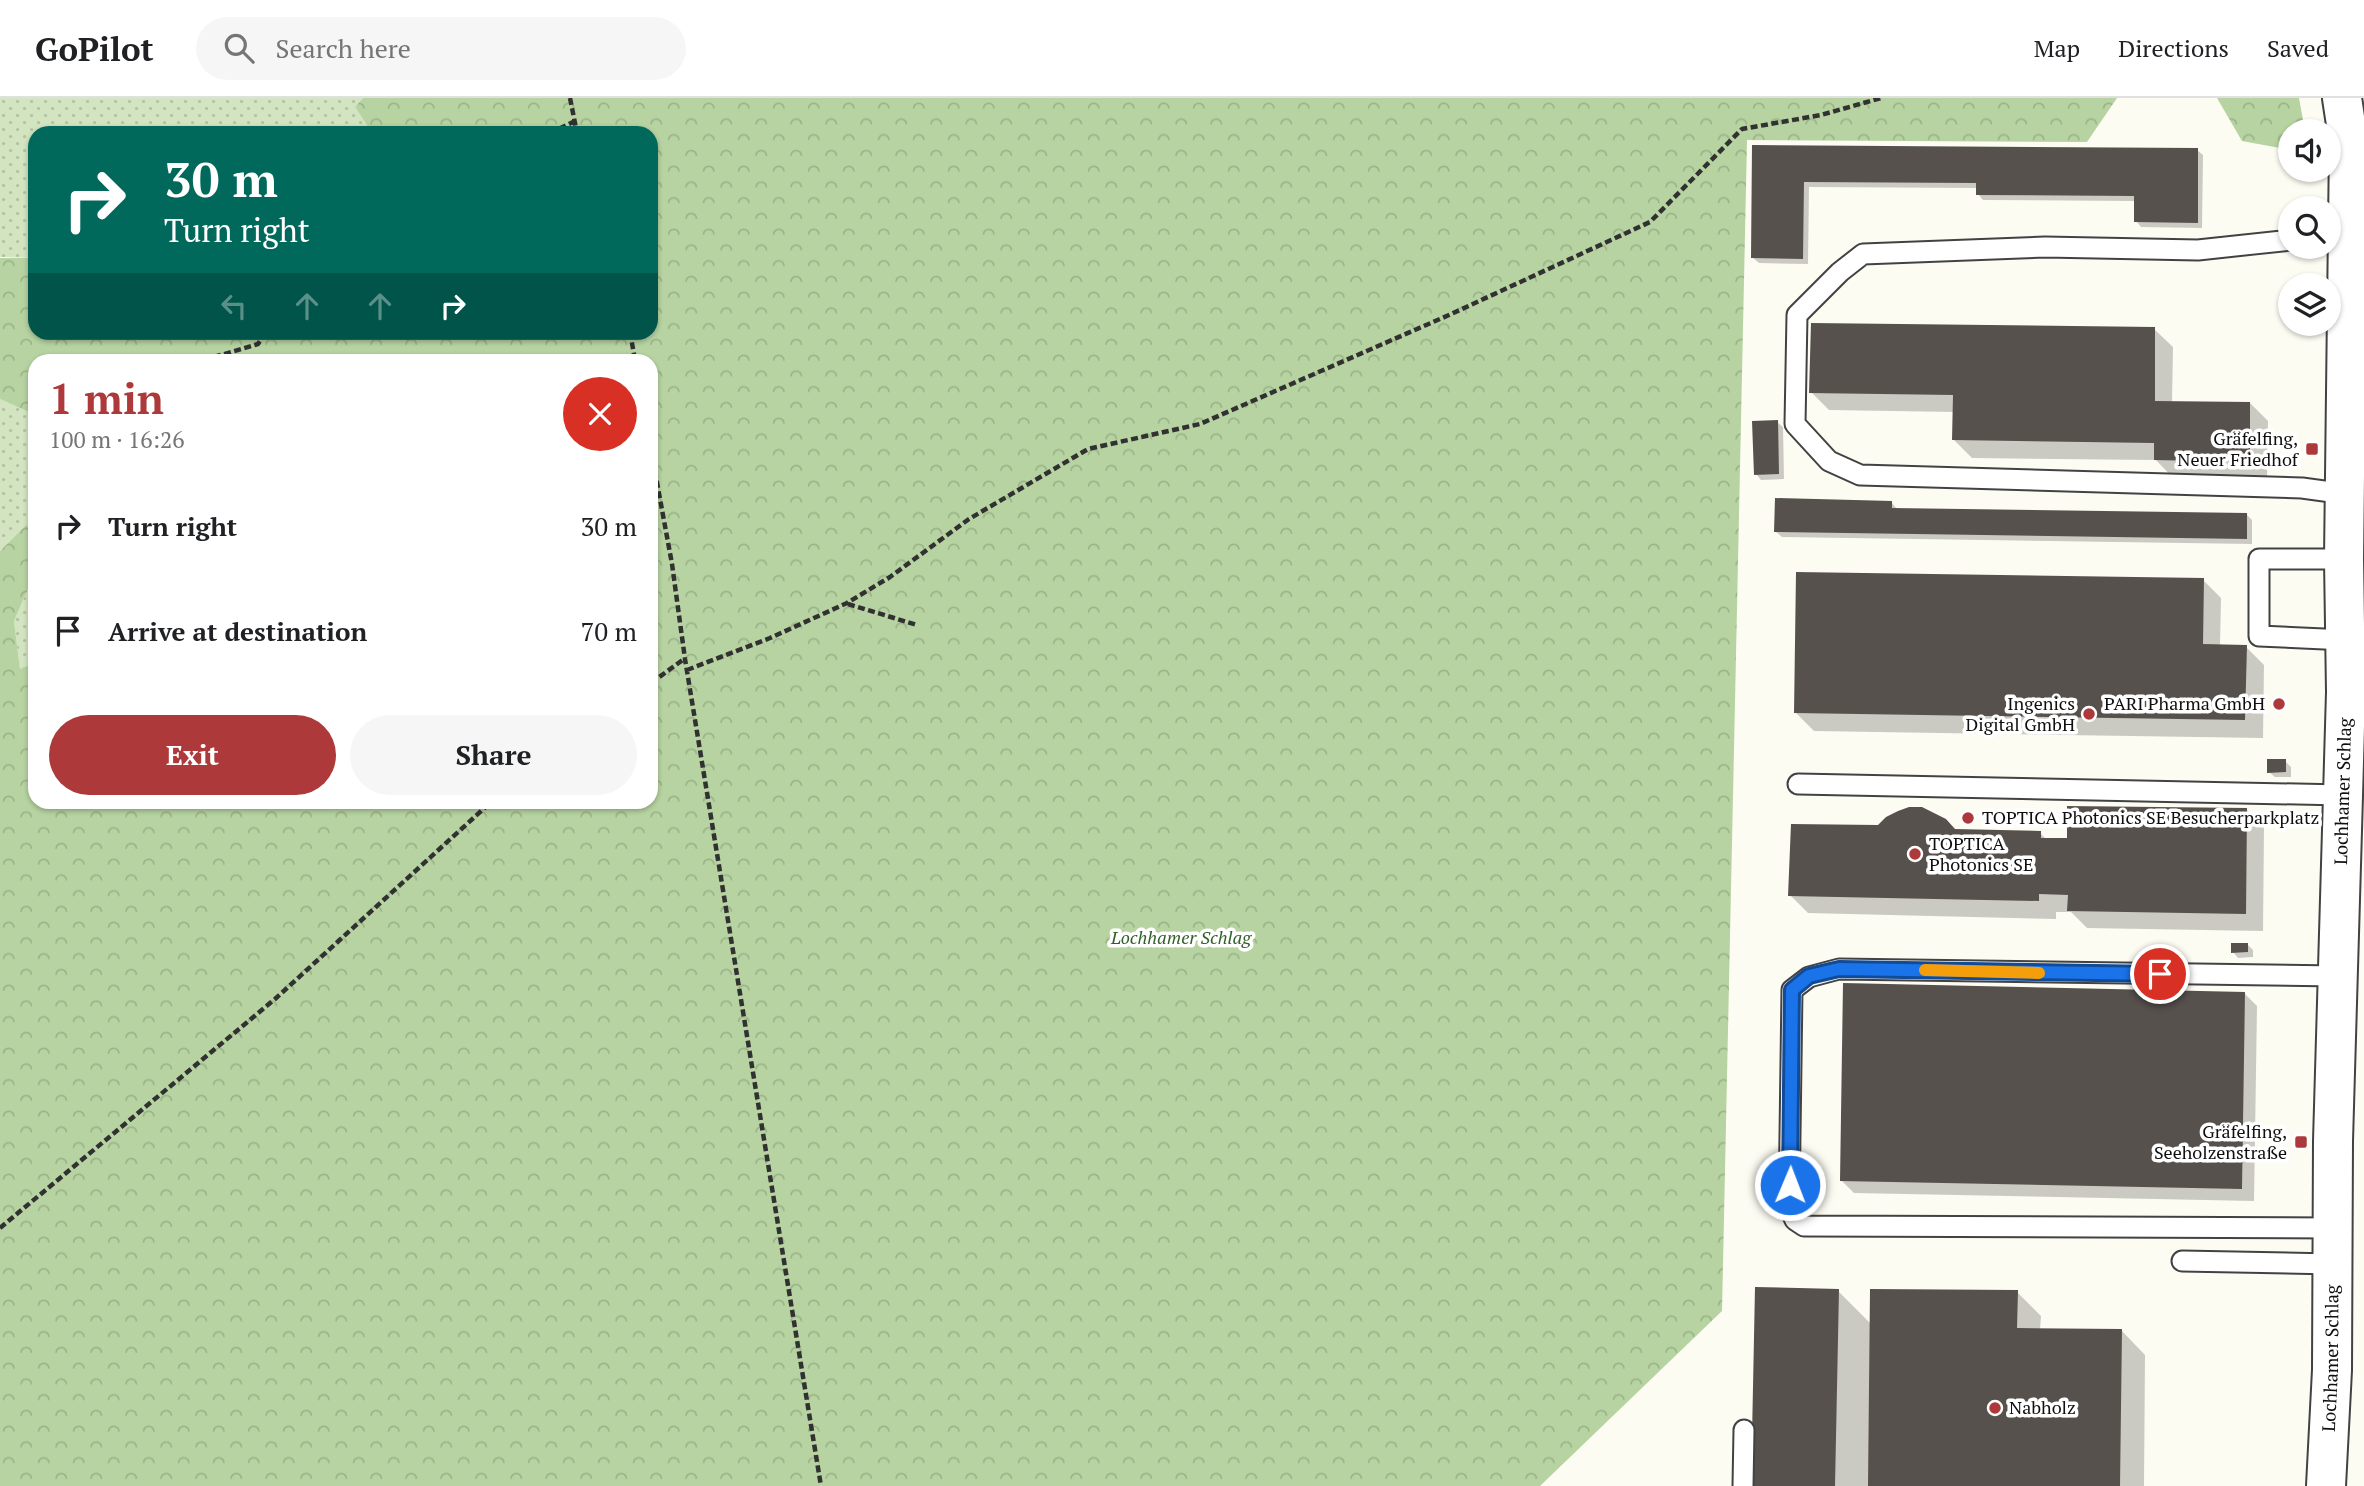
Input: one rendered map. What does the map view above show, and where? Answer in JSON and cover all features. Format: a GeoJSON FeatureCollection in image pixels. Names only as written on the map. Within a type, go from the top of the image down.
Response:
{"type":"FeatureCollection","features":[{"type":"Feature","properties":{"kind":"street","name":"Lochhamer Schlag"},"geometry":{"type":"LineString","coordinates":[[2341,212],[2349,144],[2342,98]]}},
{"type":"Feature","properties":{"kind":"street","name":"Lochhamer Schlag"},"geometry":{"type":"LineString","coordinates":[[2326,1486],[2332,1370],[2338,976],[2352,921],[2343,794],[2355,691],[2346,640],[2346,494],[2339,259]]}},
{"type":"Feature","properties":{"kind":"lane"},"geometry":{"type":"LineString","coordinates":[[2278,241],[2198,250],[2045,247],[1863,254],[1840,272],[1797,315],[1795,424],[1829,461],[1860,475],[2302,488],[2346,494]]}},
{"type":"Feature","properties":{"kind":"lane"},"geometry":{"type":"LineString","coordinates":[[2344,559],[2259,559],[2259,636],[2346,640]]}},
{"type":"Feature","properties":{"kind":"lane"},"geometry":{"type":"LineString","coordinates":[[1798,785],[2343,794]]}},
{"type":"Feature","properties":{"kind":"lane"},"geometry":{"type":"LineString","coordinates":[[2333,1246],[1804,1226],[1795,1220],[1789,1207],[1792,990],[1809,976],[1839,969],[2338,976]]}},
{"type":"Feature","properties":{"kind":"lane"},"geometry":{"type":"LineString","coordinates":[[2182,1261],[2333,1246]]}},
{"type":"Feature","properties":{"kind":"lane"},"geometry":{"type":"LineString","coordinates":[[1743,1486],[1744,1430]]}},
{"type":"Feature","properties":{"kind":"path"},"geometry":{"type":"LineString","coordinates":[[570,98],[576,126]]}},
{"type":"Feature","properties":{"kind":"path"},"geometry":{"type":"LineString","coordinates":[[687,670],[770,638],[847,603],[890,577],[969,519],[1088,449],[1200,424],[1650,222],[1742,129],[1821,115],[1881,98]]}},
{"type":"Feature","properties":{"kind":"path"},"geometry":{"type":"LineString","coordinates":[[565,126],[575,121]]}},
{"type":"Feature","properties":{"kind":"path"},"geometry":{"type":"LineString","coordinates":[[224,354],[258,344],[261,340]]}},
{"type":"Feature","properties":{"kind":"path"},"geometry":{"type":"LineString","coordinates":[[658,488],[821,1486]]}},
{"type":"Feature","properties":{"kind":"path"},"geometry":{"type":"LineString","coordinates":[[847,603],[917,625]]}},
{"type":"Feature","properties":{"kind":"path"},"geometry":{"type":"LineString","coordinates":[[658,678],[685,659]]}},
{"type":"Feature","properties":{"kind":"path"},"geometry":{"type":"LineString","coordinates":[[0,1228],[275,999],[483,809]]}},
{"type":"Feature","properties":{"kind":"green space"},"geometry":{"type":"Polygon","coordinates":[[[0,98],[363,98],[355,107],[367,126],[28,126],[28,258],[0,257],[0,98]]]}},
{"type":"Feature","properties":{"kind":"green space","name":"Lochhamer Schlag"},"geometry":{"type":"Polygon","coordinates":[[[363,98],[2117,98],[2087,142],[1747,140],[1722,1311],[1540,1486],[0,1486],[0,551],[27,524],[28,589],[14,621],[20,669],[28,666],[28,809],[658,809],[658,354],[28,354],[28,412],[0,399],[0,258],[28,258],[28,340],[658,340],[658,126],[367,126],[355,107],[363,98]]]}},
{"type":"Feature","properties":{"kind":"green space"},"geometry":{"type":"Polygon","coordinates":[[[2217,98],[2299,98],[2303,119],[2278,119],[2278,148],[2242,141],[2217,98]]]}},
{"type":"Feature","properties":{"kind":"green space"},"geometry":{"type":"Polygon","coordinates":[[[0,399],[28,412],[28,528],[27,524],[0,551],[0,399]]]}},
{"type":"Feature","properties":{"kind":"green space"},"geometry":{"type":"Polygon","coordinates":[[[28,589],[28,666],[20,670],[14,621],[28,589]]]}},
{"type":"Feature","properties":{"kind":"building"},"geometry":{"type":"Polygon","coordinates":[[[1752,145],[2198,148],[2198,223],[2134,222],[2134,196],[1976,195],[1976,183],[1804,182],[1803,259],[1751,258],[1752,145]]]}},
{"type":"Feature","properties":{"kind":"building"},"geometry":{"type":"Polygon","coordinates":[[[1811,323],[2155,327],[2155,401],[2250,402],[2250,462],[2154,460],[2154,443],[1952,440],[1953,395],[1809,393],[1811,323]]]}},
{"type":"Feature","properties":{"kind":"building"},"geometry":{"type":"Polygon","coordinates":[[[1778,420],[1779,474],[1754,475],[1752,421],[1778,420]]]}},
{"type":"Feature","properties":{"kind":"building"},"geometry":{"type":"Polygon","coordinates":[[[1775,498],[1892,501],[1892,508],[2247,513],[2247,539],[1774,532],[1775,498]]]}},
{"type":"Feature","properties":{"kind":"building"},"geometry":{"type":"Polygon","coordinates":[[[1796,572],[2204,578],[2203,644],[2247,645],[2245,720],[1794,713],[1796,572]]]}},
{"type":"Feature","properties":{"kind":"building"},"geometry":{"type":"Polygon","coordinates":[[[2267,759],[2286,759],[2286,772],[2267,773],[2267,759]]]}},
{"type":"Feature","properties":{"kind":"building"},"geometry":{"type":"Polygon","coordinates":[[[2067,806],[2247,808],[2246,914],[2067,911],[2068,895],[2039,894],[2039,901],[1788,896],[1791,824],[1878,825],[1898,811],[1909,807],[1922,807],[1946,819],[1955,829],[2041,831],[2041,838],[2067,838],[2067,806]]]}},
{"type":"Feature","properties":{"kind":"building"},"geometry":{"type":"Polygon","coordinates":[[[2231,943],[2248,943],[2248,952],[2231,953],[2231,943]]]}},
{"type":"Feature","properties":{"kind":"building"},"geometry":{"type":"Polygon","coordinates":[[[1843,983],[2245,992],[2242,1189],[1840,1181],[1843,983]]]}},
{"type":"Feature","properties":{"kind":"building"},"geometry":{"type":"Polygon","coordinates":[[[1755,1287],[1839,1289],[1835,1486],[1751,1486],[1755,1287]]]}},
{"type":"Feature","properties":{"kind":"building","name":"Nabholz"},"geometry":{"type":"Polygon","coordinates":[[[1870,1289],[2018,1290],[2017,1328],[2122,1329],[2120,1486],[1868,1486],[1870,1289]]]}},
{"type":"Feature","properties":{"kind":"slow traffic"},"geometry":{"type":"LineString","coordinates":[[1925,970],[2039,973]]}},
{"type":"Feature","properties":{"kind":"place","name":"Gräfelfing, Neuer Friedhof"},"geometry":{"type":"Point","coordinates":[2312,449]}},
{"type":"Feature","properties":{"kind":"place","name":"PARI Pharma GmbH"},"geometry":{"type":"Point","coordinates":[2279,704]}},
{"type":"Feature","properties":{"kind":"place","name":"Ingenics Digital GmbH"},"geometry":{"type":"Point","coordinates":[2089,714]}},
{"type":"Feature","properties":{"kind":"place","name":"TOPTICA Photonics SE Besucherparkplatz"},"geometry":{"type":"Point","coordinates":[1968,818]}},
{"type":"Feature","properties":{"kind":"place","name":"TOPTICA Photonics SE"},"geometry":{"type":"Point","coordinates":[1915,854]}},
{"type":"Feature","properties":{"kind":"place","name":"Gräfelfing, Seeholzenstraße"},"geometry":{"type":"Point","coordinates":[2301,1142]}},
{"type":"Feature","properties":{"kind":"place","name":"Nabholz"},"geometry":{"type":"Point","coordinates":[1995,1408]}},
{"type":"Feature","properties":{"kind":"route"},"geometry":{"type":"LineString","coordinates":[[1790,1185],[1792,990],[1809,976],[1839,969],[2160,974]]}}]}
